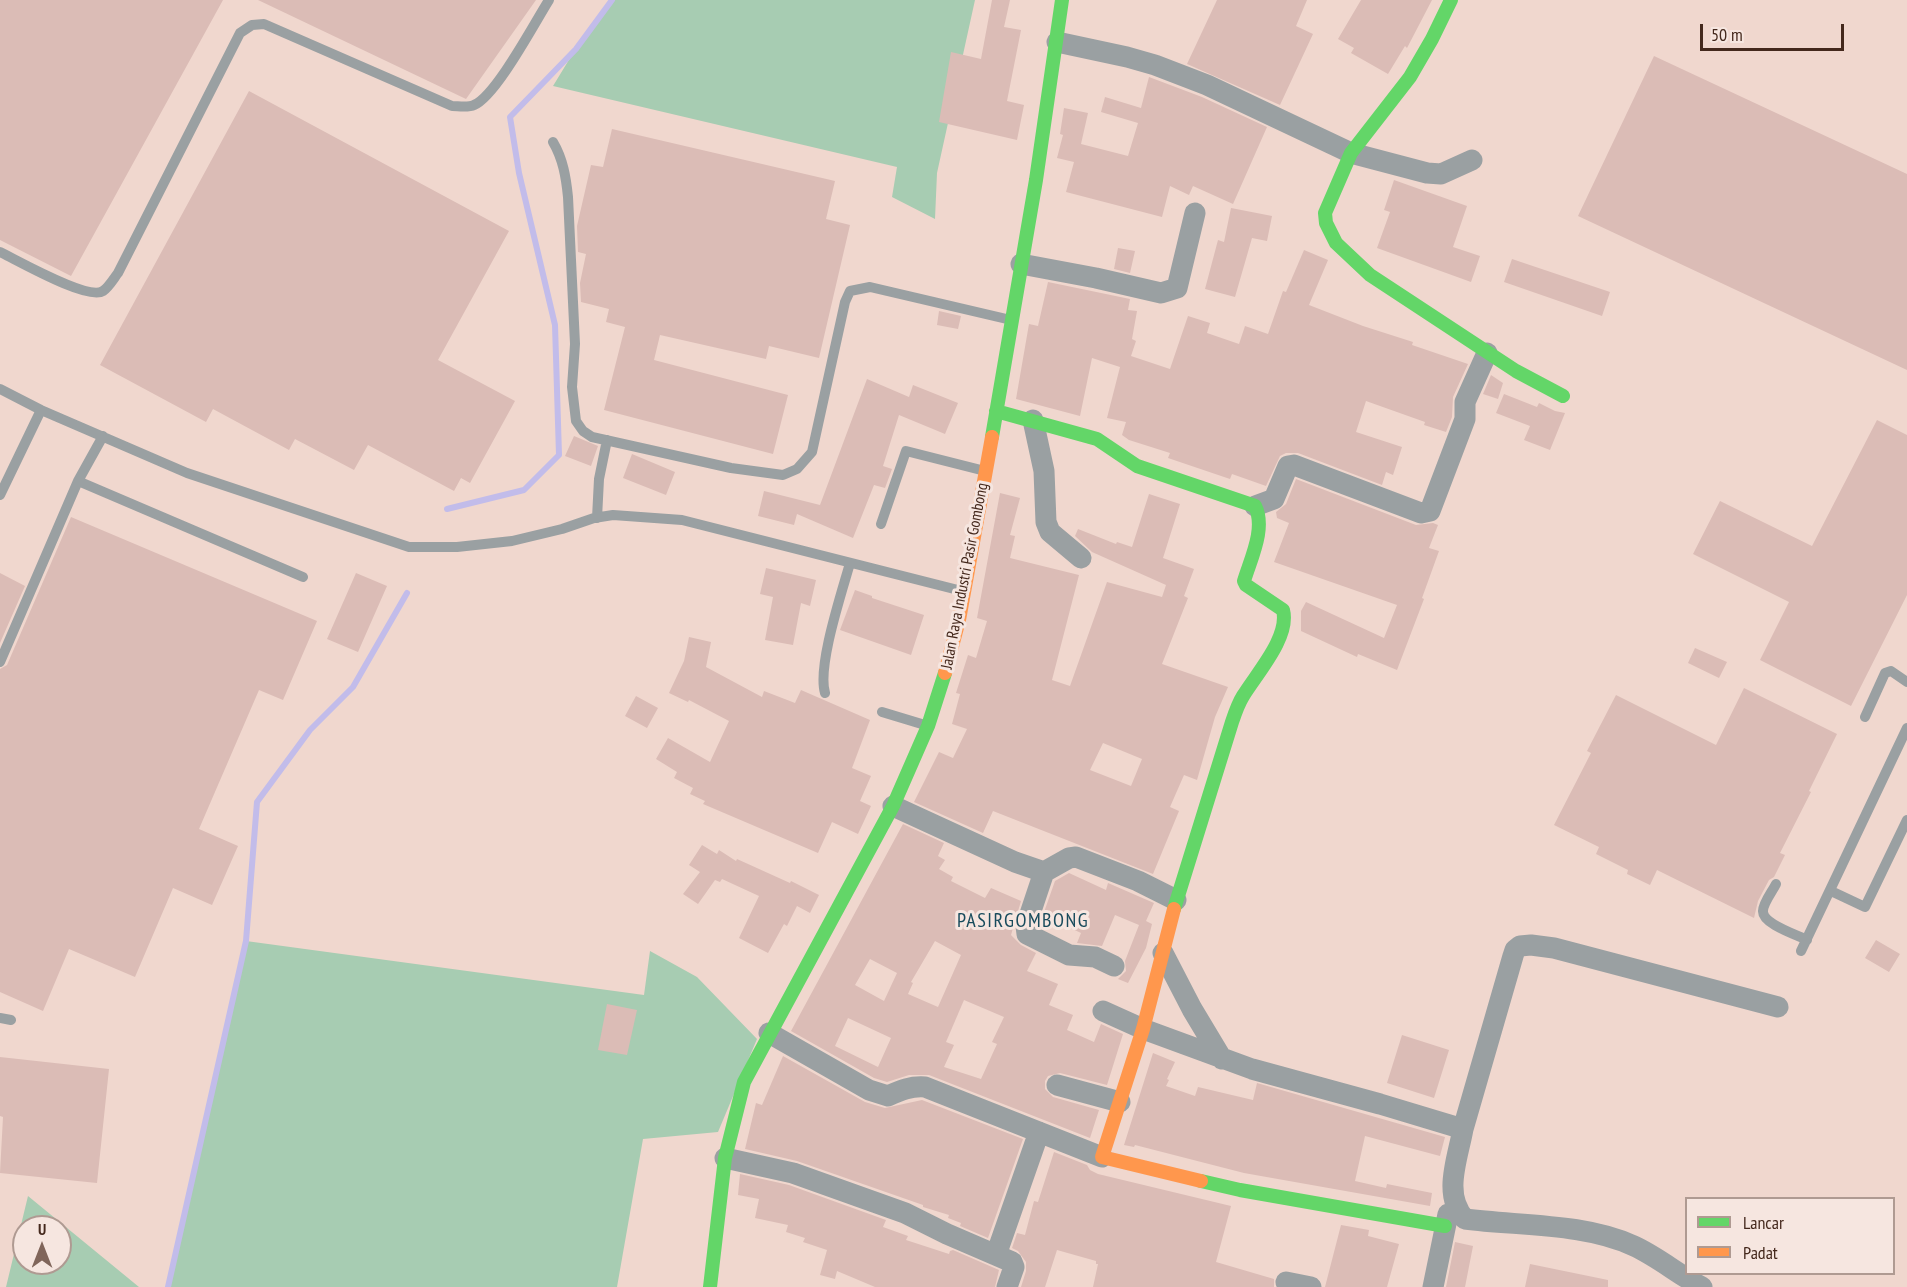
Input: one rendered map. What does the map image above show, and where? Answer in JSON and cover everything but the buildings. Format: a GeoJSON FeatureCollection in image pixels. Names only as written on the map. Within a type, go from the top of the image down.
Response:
{"type":"FeatureCollection","features":[{"type":"Feature","properties":{"kind":"street","name":"Jalan Raya Industri Pasir Gombong"},"geometry":{"type":"LineString","coordinates":[[710,1287],[725,1158],[744,1082],[893,806],[928,726],[951,653],[986,471],[1062,0]]}},
{"type":"Feature","properties":{"kind":"street"},"geometry":{"type":"LineString","coordinates":[[1451,0],[1410,77],[1351,153],[1325,213],[1326,223],[1336,243],[1370,275],[1487,353],[1537,384],[1563,396]]}},
{"type":"Feature","properties":{"kind":"street"},"geometry":{"type":"LineString","coordinates":[[1057,42],[1155,65],[1207,85],[1351,153],[1427,173],[1441,174],[1472,160]]}},
{"type":"Feature","properties":{"kind":"street"},"geometry":{"type":"LineString","coordinates":[[1021,264],[1161,293],[1170,291],[1177,288],[1194,213]]}},
{"type":"Feature","properties":{"kind":"street"},"geometry":{"type":"LineString","coordinates":[[996,411],[1097,439],[1137,466],[1255,506],[1274,499],[1288,466],[1294,465],[1421,513],[1430,511],[1466,419],[1465,402],[1487,353]]}},
{"type":"Feature","properties":{"kind":"street"},"geometry":{"type":"LineString","coordinates":[[1033,420],[1044,471],[1046,522],[1050,532],[1081,558]]}},
{"type":"Feature","properties":{"kind":"street"},"geometry":{"type":"LineString","coordinates":[[1102,1157],[1143,1029],[1176,900],[1232,722],[1242,699],[1284,628],[1283,610],[1246,585],[1244,581],[1259,529],[1260,516],[1255,506]]}},
{"type":"Feature","properties":{"kind":"street"},"geometry":{"type":"LineString","coordinates":[[893,806],[1015,862],[1044,872]]}},
{"type":"Feature","properties":{"kind":"street"},"geometry":{"type":"LineString","coordinates":[[1114,966],[1095,957],[1069,955],[1027,934],[1026,926],[1044,872],[1069,858],[1076,857],[1138,880],[1176,900]]}},
{"type":"Feature","properties":{"kind":"street"},"geometry":{"type":"LineString","coordinates":[[1433,1287],[1451,1218],[1452,1192],[1463,1129],[1515,950],[1520,946],[1531,945],[1585,955],[1778,1007]]}},
{"type":"Feature","properties":{"kind":"street"},"geometry":{"type":"LineString","coordinates":[[1163,953],[1192,1009],[1222,1059]]}},
{"type":"Feature","properties":{"kind":"street"},"geometry":{"type":"LineString","coordinates":[[1103,1011],[1143,1029],[1252,1070],[1463,1129]]}},
{"type":"Feature","properties":{"kind":"street"},"geometry":{"type":"LineString","coordinates":[[769,1033],[869,1090],[888,1096],[914,1086],[925,1087],[1102,1157],[1240,1190],[1451,1218],[1559,1228],[1599,1235],[1634,1246],[1702,1287]]}},
{"type":"Feature","properties":{"kind":"street"},"geometry":{"type":"LineString","coordinates":[[1058,1085],[1120,1102]]}},
{"type":"Feature","properties":{"kind":"street"},"geometry":{"type":"LineString","coordinates":[[996,1255],[1039,1132]]}},
{"type":"Feature","properties":{"kind":"street"},"geometry":{"type":"LineString","coordinates":[[725,1158],[793,1173],[905,1213],[929,1226],[1012,1262],[1014,1264],[1007,1287]]}},
{"type":"Feature","properties":{"kind":"street"},"geometry":{"type":"LineString","coordinates":[[1286,1282],[1311,1287]]}},
{"type":"Feature","properties":{"kind":"lane"},"geometry":{"type":"LineString","coordinates":[[0,252],[52,279],[94,293],[103,291],[118,273],[240,33],[252,25],[264,24],[301,38],[452,106],[473,106],[484,99],[500,78],[549,0]]}},
{"type":"Feature","properties":{"kind":"lane"},"geometry":{"type":"LineString","coordinates":[[553,141],[566,173],[568,197],[575,344],[572,387],[576,421],[583,431],[592,437],[731,468],[783,475],[797,469],[812,452],[845,302],[850,291],[870,287],[1011,320]]}},
{"type":"Feature","properties":{"kind":"lane"},"geometry":{"type":"LineString","coordinates":[[0,389],[41,410],[187,473],[409,547],[457,547],[512,541],[613,515],[682,520],[964,592]]}},
{"type":"Feature","properties":{"kind":"lane"},"geometry":{"type":"LineString","coordinates":[[0,495],[41,410]]}},
{"type":"Feature","properties":{"kind":"lane"},"geometry":{"type":"LineString","coordinates":[[0,662],[78,481],[103,436]]}},
{"type":"Feature","properties":{"kind":"lane"},"geometry":{"type":"LineString","coordinates":[[597,518],[599,479],[607,440]]}},
{"type":"Feature","properties":{"kind":"lane"},"geometry":{"type":"LineString","coordinates":[[881,524],[906,451],[986,471]]}},
{"type":"Feature","properties":{"kind":"lane"},"geometry":{"type":"LineString","coordinates":[[78,481],[303,578]]}},
{"type":"Feature","properties":{"kind":"lane"},"geometry":{"type":"LineString","coordinates":[[825,693],[822,682],[832,628],[850,563]]}},
{"type":"Feature","properties":{"kind":"lane"},"geometry":{"type":"LineString","coordinates":[[1864,717],[1884,673],[1891,671],[1907,682]]}},
{"type":"Feature","properties":{"kind":"lane"},"geometry":{"type":"LineString","coordinates":[[882,712],[928,726]]}},
{"type":"Feature","properties":{"kind":"lane"},"geometry":{"type":"LineString","coordinates":[[1801,951],[1907,728]]}},
{"type":"Feature","properties":{"kind":"lane"},"geometry":{"type":"LineString","coordinates":[[1831,891],[1865,908],[1907,820]]}},
{"type":"Feature","properties":{"kind":"lane"},"geometry":{"type":"LineString","coordinates":[[1776,884],[1763,910],[1764,916],[1767,921],[1808,939]]}},
{"type":"Feature","properties":{"kind":"green space"},"geometry":{"type":"Polygon","coordinates":[[[610,0],[975,0],[937,173],[935,219],[892,197],[897,167],[553,86],[589,27],[610,0]]]}},
{"type":"Feature","properties":{"kind":"green space"},"geometry":{"type":"Polygon","coordinates":[[[246,941],[644,995],[650,951],[697,977],[757,1039],[718,1132],[643,1139],[617,1287],[168,1287],[246,941]]]}},
{"type":"Feature","properties":{"kind":"green space"},"geometry":{"type":"Polygon","coordinates":[[[28,1196],[51,1215],[23,1215],[28,1196]]]}},
{"type":"Feature","properties":{"kind":"green space"},"geometry":{"type":"Polygon","coordinates":[[[72,1232],[139,1287],[6,1287],[12,1262],[12,1275],[72,1275],[72,1232]]]}},
{"type":"Feature","properties":{"kind":"waterway"},"geometry":{"type":"LineString","coordinates":[[447,509],[524,490],[559,455],[555,325],[519,173],[510,117],[576,49],[612,0]]}},
{"type":"Feature","properties":{"kind":"waterway"},"geometry":{"type":"LineString","coordinates":[[168,1287],[246,941],[257,802],[310,730],[353,687],[407,593]]}},
{"type":"Feature","properties":{"kind":"traffic: fast"},"geometry":{"type":"LineString","coordinates":[[992,437],[1036,180],[1062,0]]}},
{"type":"Feature","properties":{"kind":"traffic: fast"},"geometry":{"type":"LineString","coordinates":[[1451,0],[1410,77],[1351,153],[1325,213],[1326,223],[1336,243],[1370,275],[1516,371],[1563,396]]}},
{"type":"Feature","properties":{"kind":"traffic: fast"},"geometry":{"type":"LineString","coordinates":[[996,411],[1097,439],[1137,466],[1255,506],[1258,515],[1258,533],[1244,581],[1246,585],[1283,610],[1282,632],[1237,709],[1174,909]]}},
{"type":"Feature","properties":{"kind":"traffic: fast"},"geometry":{"type":"LineString","coordinates":[[710,1287],[725,1158],[744,1082],[893,806],[928,726],[945,673]]}},
{"type":"Feature","properties":{"kind":"traffic: fast"},"geometry":{"type":"LineString","coordinates":[[1201,1181],[1445,1226]]}},
{"type":"Feature","properties":{"kind":"traffic: slow"},"geometry":{"type":"LineString","coordinates":[[945,673],[959,620],[992,437]]}},
{"type":"Feature","properties":{"kind":"traffic: slow"},"geometry":{"type":"LineString","coordinates":[[1174,909],[1143,1029],[1102,1157],[1201,1181]]}},
{"type":"Feature","properties":{"kind":"district","name":"PASIRGOMBONG"},"geometry":{"type":"Point","coordinates":[1023,921]}}]}
